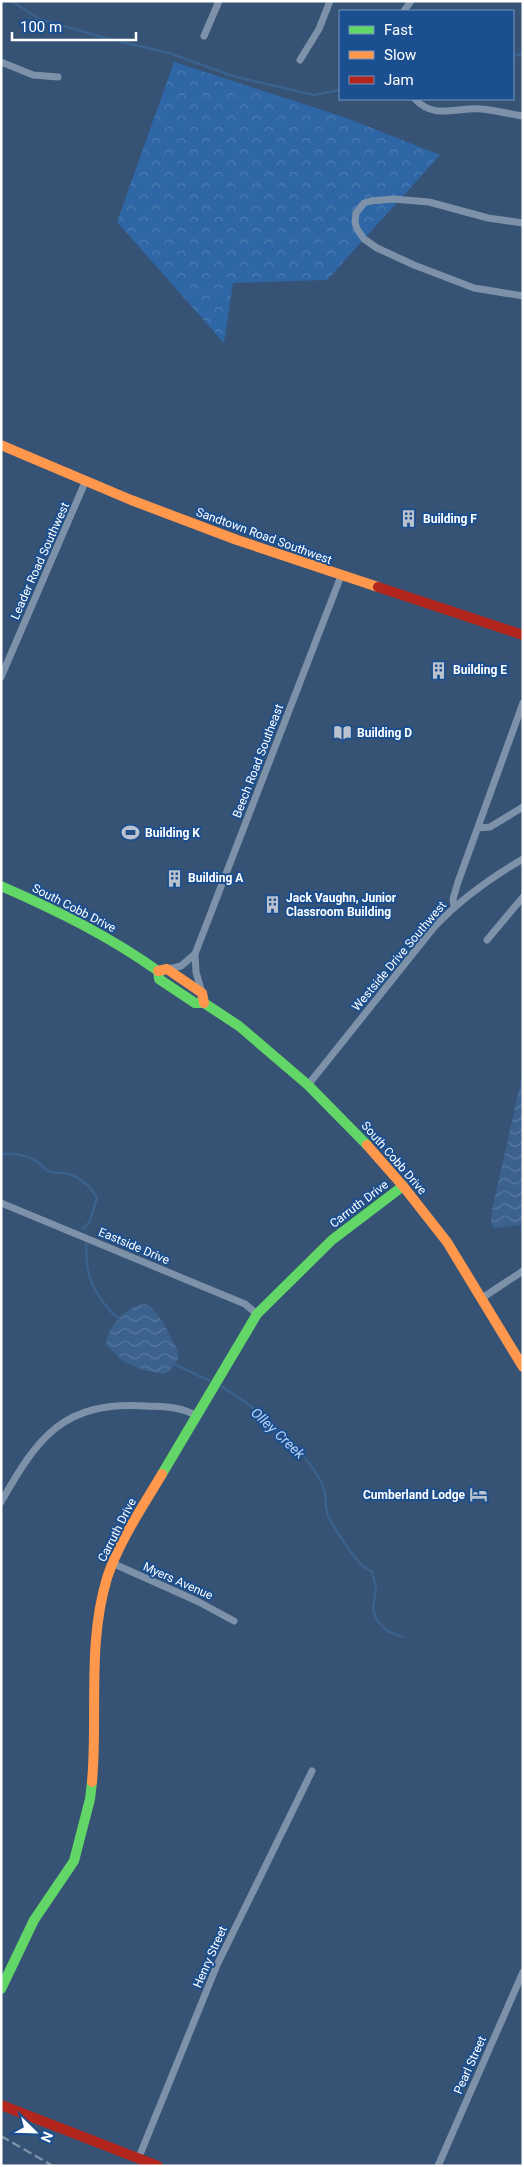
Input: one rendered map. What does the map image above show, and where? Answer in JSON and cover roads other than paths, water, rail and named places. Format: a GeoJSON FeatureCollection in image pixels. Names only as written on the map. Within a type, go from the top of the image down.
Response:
{"type":"FeatureCollection","features":[{"type":"Feature","properties":{"kind":"street"},"geometry":{"type":"LineString","coordinates":[[204,36],[219,1]]}},
{"type":"Feature","properties":{"kind":"street"},"geometry":{"type":"LineString","coordinates":[[300,60],[319,29],[330,1]]}},
{"type":"Feature","properties":{"kind":"street"},"geometry":{"type":"LineString","coordinates":[[1,62],[33,75],[58,77]]}},
{"type":"Feature","properties":{"kind":"street"},"geometry":{"type":"LineString","coordinates":[[416,100],[428,109],[438,112],[479,109],[523,116]]}},
{"type":"Feature","properties":{"kind":"street"},"geometry":{"type":"LineString","coordinates":[[523,223],[488,218],[429,202],[393,199],[364,203],[356,214],[355,222],[357,229],[364,239],[377,248],[414,266],[474,288],[523,296]]}},
{"type":"Feature","properties":{"kind":"street","name":"Sandtown Road Southwest"},"geometry":{"type":"LineString","coordinates":[[1,445],[237,540],[523,636]]}},
{"type":"Feature","properties":{"kind":"street","name":"Leader Road Southwest"},"geometry":{"type":"LineString","coordinates":[[1,677],[86,480]]}},
{"type":"Feature","properties":{"kind":"street","name":"Beech Road Southeast"},"geometry":{"type":"LineString","coordinates":[[203,998],[196,972],[195,954],[341,576]]}},
{"type":"Feature","properties":{"kind":"street"},"geometry":{"type":"LineString","coordinates":[[454,906],[453,899],[458,882],[523,703]]}},
{"type":"Feature","properties":{"kind":"street"},"geometry":{"type":"LineString","coordinates":[[478,828],[490,827],[523,807]]}},
{"type":"Feature","properties":{"kind":"street","name":"Westside Drive Southwest"},"geometry":{"type":"LineString","coordinates":[[308,1085],[416,948],[454,906],[485,882],[522,861]]}},
{"type":"Feature","properties":{"kind":"street","name":"South Cobb Drive"},"geometry":{"type":"LineString","coordinates":[[1,886],[38,902],[162,970],[160,979],[195,1003],[203,998],[308,1085],[364,1142],[403,1186],[447,1242],[523,1367]]}},
{"type":"Feature","properties":{"kind":"street"},"geometry":{"type":"LineString","coordinates":[[487,940],[523,897]]}},
{"type":"Feature","properties":{"kind":"street"},"geometry":{"type":"LineString","coordinates":[[162,970],[181,966],[195,954]]}},
{"type":"Feature","properties":{"kind":"street","name":"Carruth Drive"},"geometry":{"type":"LineString","coordinates":[[1,1989],[34,1920],[74,1861],[82,1832],[90,1799],[92,1777],[98,1621],[112,1564],[126,1535],[256,1314],[332,1240],[403,1186]]}},
{"type":"Feature","properties":{"kind":"street","name":"Eastside Drive"},"geometry":{"type":"LineString","coordinates":[[1,1203],[245,1304],[256,1314]]}},
{"type":"Feature","properties":{"kind":"street"},"geometry":{"type":"LineString","coordinates":[[482,1298],[523,1271]]}},
{"type":"Feature","properties":{"kind":"street"},"geometry":{"type":"LineString","coordinates":[[1,1502],[37,1445],[58,1425],[75,1416],[93,1410],[127,1404],[181,1408],[197,1416]]}},
{"type":"Feature","properties":{"kind":"street","name":"Myers Avenue"},"geometry":{"type":"LineString","coordinates":[[112,1564],[197,1601],[234,1621]]}},
{"type":"Feature","properties":{"kind":"street","name":"Henry Street"},"geometry":{"type":"LineString","coordinates":[[139,2157],[218,1965],[312,1771]]}},
{"type":"Feature","properties":{"kind":"street","name":"Pearl Street"},"geometry":{"type":"LineString","coordinates":[[438,2166],[523,1972]]}},
{"type":"Feature","properties":{"kind":"street"},"geometry":{"type":"LineString","coordinates":[[1,2104],[158,2166]]}},
{"type":"Feature","properties":{"kind":"water"},"geometry":{"type":"Polygon","coordinates":[[[523,1072],[523,1225],[494,1228],[491,1223],[492,1210],[523,1072]]]}},
{"type":"Feature","properties":{"kind":"water"},"geometry":{"type":"Polygon","coordinates":[[[146,1304],[153,1309],[163,1322],[178,1351],[178,1360],[169,1372],[164,1374],[143,1370],[124,1362],[106,1345],[110,1331],[119,1318],[132,1308],[146,1304]]]}},
{"type":"Feature","properties":{"kind":"waterway"},"geometry":{"type":"LineString","coordinates":[[12,1],[39,19],[105,38],[169,53],[236,77],[314,95],[339,90]]}},
{"type":"Feature","properties":{"kind":"waterway"},"geometry":{"type":"LineString","coordinates":[[514,56],[523,54]]}},
{"type":"Feature","properties":{"kind":"waterway","name":"Olley Creek"},"geometry":{"type":"LineString","coordinates":[[1,1154],[26,1156],[35,1160],[50,1172],[69,1174],[79,1178],[88,1186],[97,1198],[90,1221],[83,1229]]}},
{"type":"Feature","properties":{"kind":"waterway","name":"Olley Creek"},"geometry":{"type":"LineString","coordinates":[[86,1244],[87,1265],[94,1288],[103,1302],[119,1319]]}},
{"type":"Feature","properties":{"kind":"waterway","name":"Olley Creek"},"geometry":{"type":"LineString","coordinates":[[176,1365],[210,1381]]}},
{"type":"Feature","properties":{"kind":"waterway","name":"Olley Creek"},"geometry":{"type":"LineString","coordinates":[[222,1387],[263,1416],[303,1455],[321,1482],[328,1516],[341,1538],[357,1559],[372,1572],[376,1587],[373,1608],[376,1619],[387,1631],[403,1637]]}},
{"type":"Feature","properties":{"kind":"railway"},"geometry":{"type":"LineString","coordinates":[[1,2136],[53,2166]]}},
{"type":"Feature","properties":{"kind":"place","name":"Building F"},"geometry":{"type":"Point","coordinates":[409,519]}},
{"type":"Feature","properties":{"kind":"place","name":"Building E"},"geometry":{"type":"Point","coordinates":[439,670]}},
{"type":"Feature","properties":{"kind":"place","name":"Building D"},"geometry":{"type":"Point","coordinates":[343,733]}},
{"type":"Feature","properties":{"kind":"place","name":"Building K"},"geometry":{"type":"Point","coordinates":[131,833]}},
{"type":"Feature","properties":{"kind":"place","name":"Building A"},"geometry":{"type":"Point","coordinates":[174,878]}},
{"type":"Feature","properties":{"kind":"place","name":"Jack Vaughn, Junior Classroom Building"},"geometry":{"type":"Point","coordinates":[272,905]}},
{"type":"Feature","properties":{"kind":"place","name":"Cumberland Lodge"},"geometry":{"type":"Point","coordinates":[479,1495]}}]}
